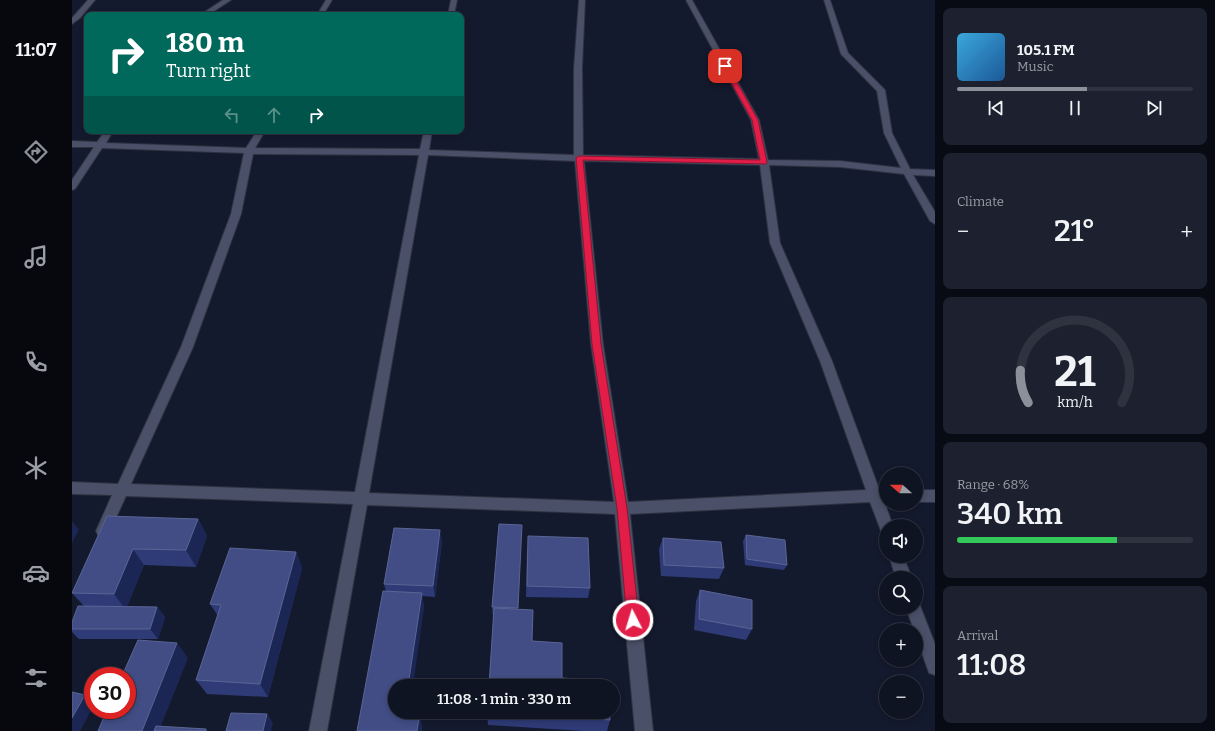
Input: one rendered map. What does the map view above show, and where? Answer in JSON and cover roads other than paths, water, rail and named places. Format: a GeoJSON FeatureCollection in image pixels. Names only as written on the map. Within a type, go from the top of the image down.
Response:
{"type":"FeatureCollection","features":[{"type":"Feature","properties":{"kind":"street"},"geometry":{"type":"LineString","coordinates":[[72,22],[92,0]]}},
{"type":"Feature","properties":{"kind":"street"},"geometry":{"type":"LineString","coordinates":[[208,12],[228,0]]}},
{"type":"Feature","properties":{"kind":"street"},"geometry":{"type":"LineString","coordinates":[[322,12],[329,0]]}},
{"type":"Feature","properties":{"kind":"street"},"geometry":{"type":"LineString","coordinates":[[452,12],[454,0]]}},
{"type":"Feature","properties":{"kind":"street"},"geometry":{"type":"LineString","coordinates":[[582,0],[578,68],[579,158],[597,344],[622,508],[644,731]]}},
{"type":"Feature","properties":{"kind":"street"},"geometry":{"type":"LineString","coordinates":[[689,0],[755,120],[764,162],[776,243],[879,493]]}},
{"type":"Feature","properties":{"kind":"street"},"geometry":{"type":"LineString","coordinates":[[827,0],[845,54],[881,90],[888,132],[907,172],[935,221]]}},
{"type":"Feature","properties":{"kind":"street"},"geometry":{"type":"LineString","coordinates":[[72,187],[107,134]]}},
{"type":"Feature","properties":{"kind":"street"},"geometry":{"type":"LineString","coordinates":[[99,540],[187,348],[236,214],[249,151],[259,134]]}},
{"type":"Feature","properties":{"kind":"street"},"geometry":{"type":"LineString","coordinates":[[318,731],[362,498],[427,134]]}},
{"type":"Feature","properties":{"kind":"street"},"geometry":{"type":"LineString","coordinates":[[72,144],[249,151],[424,152],[579,158],[840,164],[907,172],[935,173]]}},
{"type":"Feature","properties":{"kind":"street"},"geometry":{"type":"LineString","coordinates":[[72,488],[622,508],[879,495]]}},
{"type":"Feature","properties":{"kind":"street"},"geometry":{"type":"LineString","coordinates":[[923,496],[935,496]]}},
{"type":"Feature","properties":{"kind":"street"},"geometry":{"type":"LineString","coordinates":[[916,615],[935,667]]}}]}
